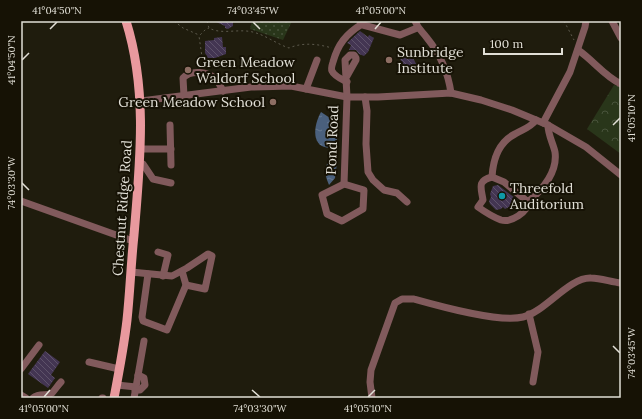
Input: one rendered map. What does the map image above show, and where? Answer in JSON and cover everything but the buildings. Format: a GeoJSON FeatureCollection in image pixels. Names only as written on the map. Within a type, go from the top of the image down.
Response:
{"type":"FeatureCollection","features":[{"type":"Feature","properties":{"kind":"main road","name":"Chestnut Ridge Road"},"geometry":{"type":"LineString","coordinates":[[114,398],[127,322],[140,163],[140,101],[134,54],[126,21]]}},
{"type":"Feature","properties":{"kind":"street"},"geometry":{"type":"LineString","coordinates":[[528,202],[504,182],[492,177],[485,179],[481,183],[480,187],[483,200],[478,207],[503,221],[524,213],[528,207],[528,202],[546,184],[552,174],[555,153],[545,124],[570,72],[586,21]]}},
{"type":"Feature","properties":{"kind":"street"},"geometry":{"type":"LineString","coordinates":[[612,21],[621,38]]}},
{"type":"Feature","properties":{"kind":"street"},"geometry":{"type":"LineString","coordinates":[[338,50],[349,32],[361,22],[372,28],[400,35],[416,25],[428,38],[442,60],[448,74],[451,93]]}},
{"type":"Feature","properties":{"kind":"street","name":"Pond Road"},"geometry":{"type":"LineString","coordinates":[[338,50],[331,70],[332,73],[347,79],[344,184]]}},
{"type":"Feature","properties":{"kind":"street"},"geometry":{"type":"LineString","coordinates":[[578,50],[587,56],[606,74],[621,84]]}},
{"type":"Feature","properties":{"kind":"street"},"geometry":{"type":"LineString","coordinates":[[306,89],[317,60]]}},
{"type":"Feature","properties":{"kind":"street"},"geometry":{"type":"LineString","coordinates":[[184,96],[183,78],[187,74],[193,73],[210,75],[218,82],[222,91]]}},
{"type":"Feature","properties":{"kind":"street"},"geometry":{"type":"LineString","coordinates":[[140,101],[251,87],[291,86],[347,97],[451,93],[481,100],[512,110],[545,124],[586,147],[621,175]]}},
{"type":"Feature","properties":{"kind":"street"},"geometry":{"type":"LineString","coordinates":[[365,97],[368,172],[373,180],[384,190],[397,193],[407,202]]}},
{"type":"Feature","properties":{"kind":"street"},"geometry":{"type":"LineString","coordinates":[[492,177],[492,167],[498,150],[507,140],[531,126],[536,120]]}},
{"type":"Feature","properties":{"kind":"street"},"geometry":{"type":"LineString","coordinates":[[170,125],[171,165]]}},
{"type":"Feature","properties":{"kind":"street"},"geometry":{"type":"LineString","coordinates":[[140,149],[171,149]]}},
{"type":"Feature","properties":{"kind":"street"},"geometry":{"type":"LineString","coordinates":[[140,163],[143,164],[154,178],[171,182]]}},
{"type":"Feature","properties":{"kind":"street","name":"Pond Road"},"geometry":{"type":"LineString","coordinates":[[344,184],[364,190],[363,209],[342,221],[327,214],[322,195],[344,184]]}},
{"type":"Feature","properties":{"kind":"street"},"geometry":{"type":"LineString","coordinates":[[21,201],[133,241]]}},
{"type":"Feature","properties":{"kind":"street"},"geometry":{"type":"LineString","coordinates":[[158,252],[168,255],[163,276]]}},
{"type":"Feature","properties":{"kind":"street"},"geometry":{"type":"LineString","coordinates":[[131,272],[172,276],[208,254],[212,256],[205,289],[186,285]]}},
{"type":"Feature","properties":{"kind":"street"},"geometry":{"type":"LineString","coordinates":[[148,274],[142,317],[143,321],[167,330],[186,285],[182,271]]}},
{"type":"Feature","properties":{"kind":"street"},"geometry":{"type":"LineString","coordinates":[[372,398],[370,382],[372,370],[395,303],[402,299],[414,299],[486,316],[507,318],[523,317],[548,303],[572,284],[581,280],[590,278],[621,283]]}},
{"type":"Feature","properties":{"kind":"street"},"geometry":{"type":"LineString","coordinates":[[529,314],[538,352],[533,382]]}},
{"type":"Feature","properties":{"kind":"street"},"geometry":{"type":"LineString","coordinates":[[134,398],[144,341]]}},
{"type":"Feature","properties":{"kind":"street"},"geometry":{"type":"LineString","coordinates":[[21,370],[39,344]]}},
{"type":"Feature","properties":{"kind":"street"},"geometry":{"type":"LineString","coordinates":[[89,362],[119,369]]}},
{"type":"Feature","properties":{"kind":"street"},"geometry":{"type":"LineString","coordinates":[[33,398],[35,396],[52,393],[61,382]]}},
{"type":"Feature","properties":{"kind":"street"},"geometry":{"type":"LineString","coordinates":[[117,385],[135,389]]}},
{"type":"Feature","properties":{"kind":"street"},"geometry":{"type":"LineString","coordinates":[[21,395],[26,398]]}},
{"type":"Feature","properties":{"kind":"path"},"geometry":{"type":"LineString","coordinates":[[174,21],[183,28],[199,36]]}},
{"type":"Feature","properties":{"kind":"path"},"geometry":{"type":"LineString","coordinates":[[207,21],[209,28],[214,31],[246,31],[256,33],[289,48],[294,45],[308,44],[338,50]]}},
{"type":"Feature","properties":{"kind":"path"},"geometry":{"type":"LineString","coordinates":[[564,21],[578,50]]}},
{"type":"Feature","properties":{"kind":"path"},"geometry":{"type":"LineString","coordinates":[[199,36],[209,28]]}},
{"type":"Feature","properties":{"kind":"path"},"geometry":{"type":"LineString","coordinates":[[199,36],[203,64]]}},
{"type":"Feature","properties":{"kind":"green space"},"geometry":{"type":"Polygon","coordinates":[[[252,21],[292,21],[283,40],[250,29],[252,21]]]}},
{"type":"Feature","properties":{"kind":"green space"},"geometry":{"type":"Polygon","coordinates":[[[614,85],[621,87],[621,154],[587,129],[614,85]]]}},
{"type":"Feature","properties":{"kind":"water"},"geometry":{"type":"Polygon","coordinates":[[[321,112],[339,124],[336,147],[328,148],[322,146],[318,142],[315,131],[321,112]]]}},
{"type":"Feature","properties":{"kind":"water"},"geometry":{"type":"Polygon","coordinates":[[[333,157],[337,163],[335,178],[329,185],[325,170],[327,163],[333,157]]]}},
{"type":"Feature","properties":{"kind":"place","name":"Sunbridge Institute"},"geometry":{"type":"Point","coordinates":[389,60]}},
{"type":"Feature","properties":{"kind":"place","name":"Green Meadow Waldorf School"},"geometry":{"type":"Point","coordinates":[188,70]}},
{"type":"Feature","properties":{"kind":"place","name":"Green Meadow School"},"geometry":{"type":"Point","coordinates":[273,102]}},
{"type":"Feature","properties":{"kind":"place","name":"Threefold Auditorium"},"geometry":{"type":"Point","coordinates":[502,196]}}]}
